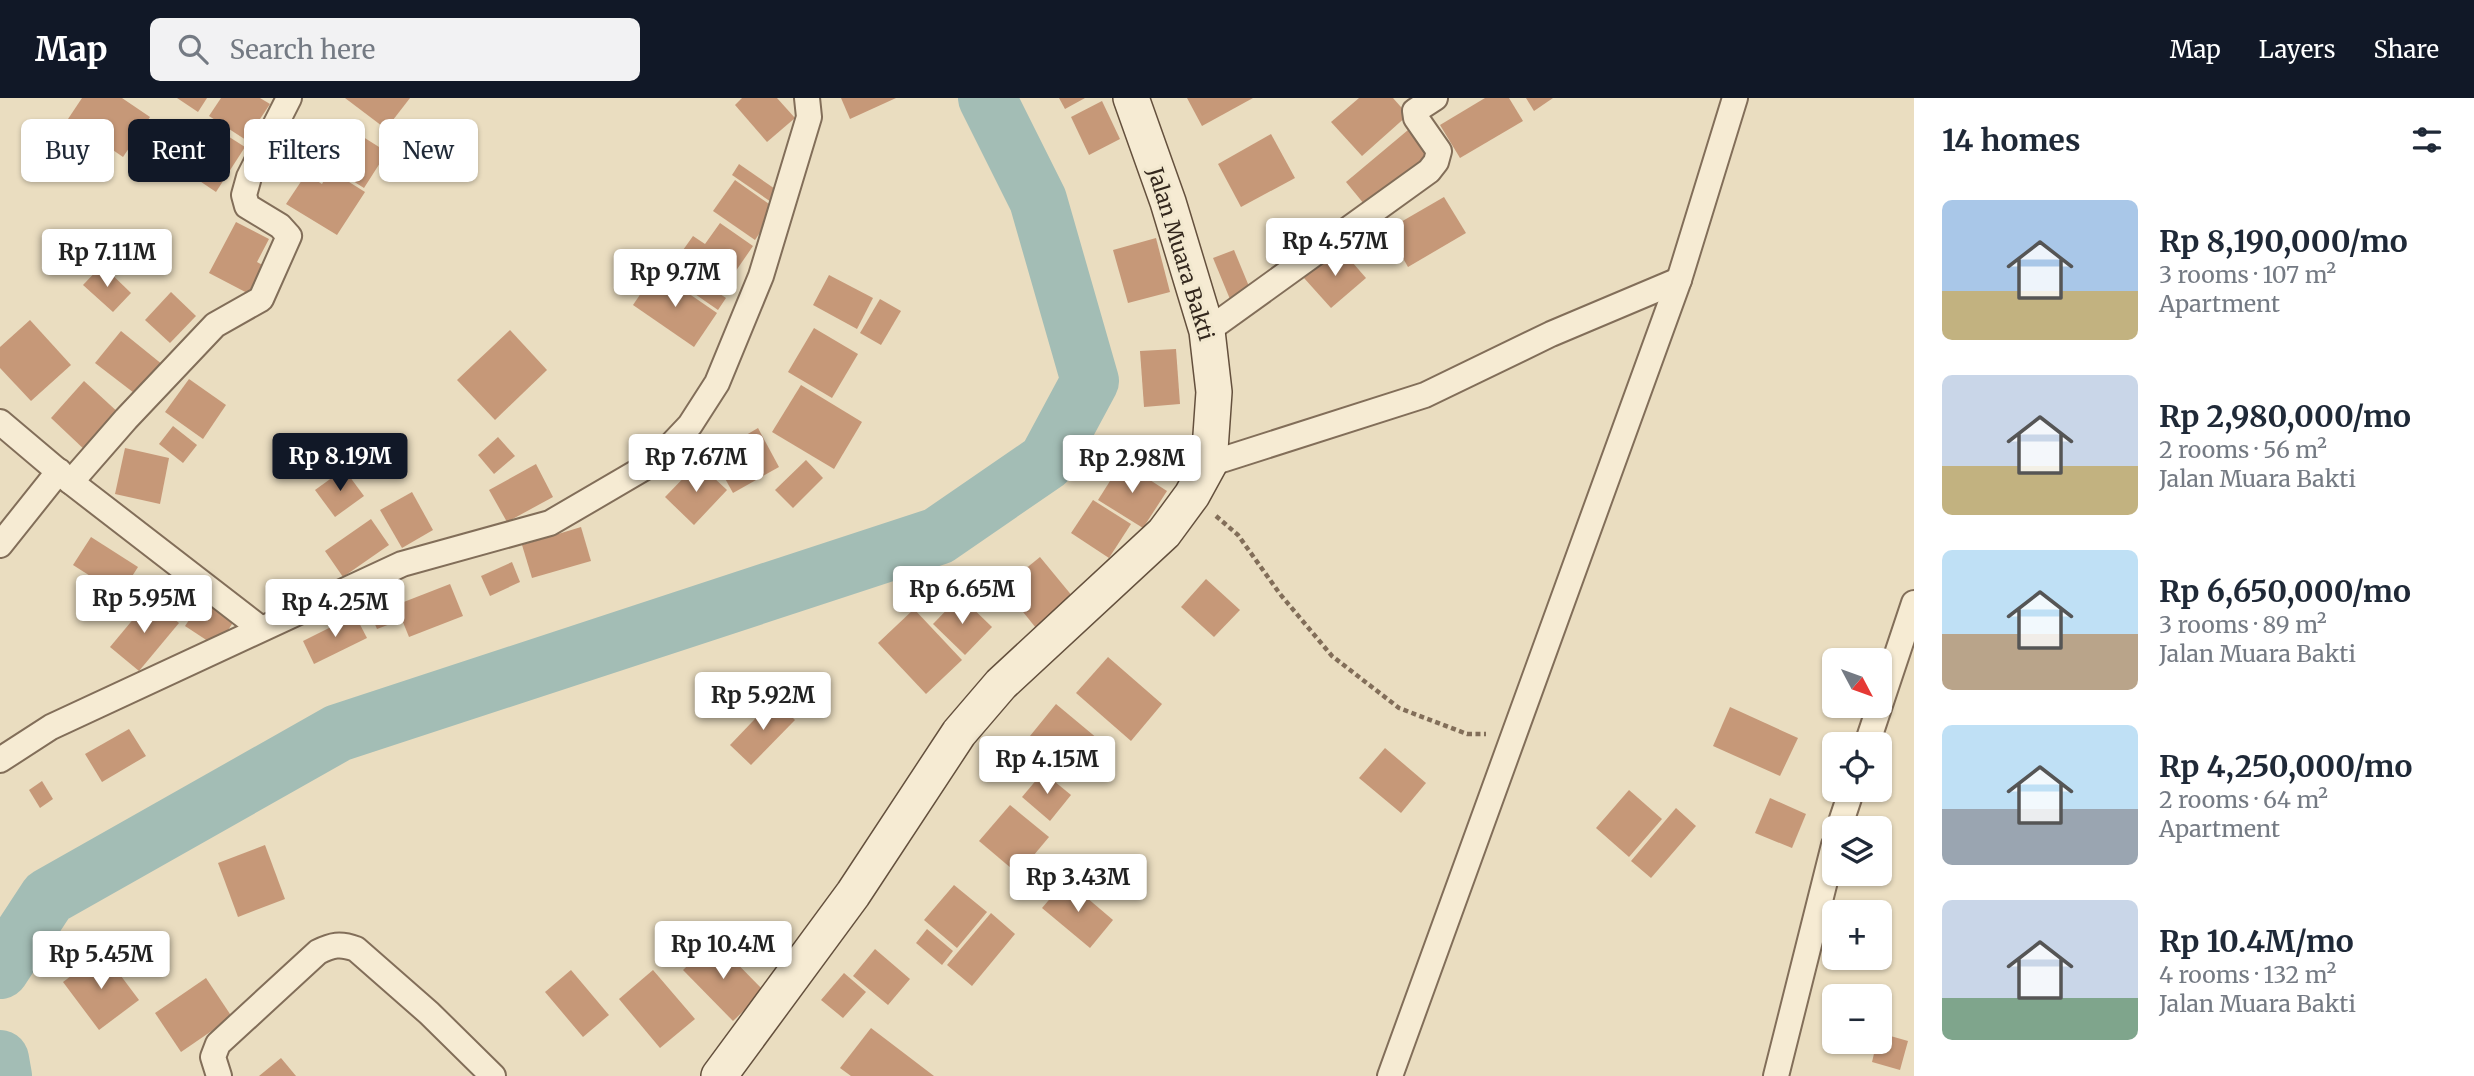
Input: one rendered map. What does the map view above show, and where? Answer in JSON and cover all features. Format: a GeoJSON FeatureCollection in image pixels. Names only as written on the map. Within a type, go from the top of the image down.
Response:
{"type":"FeatureCollection","features":[{"type":"Feature","properties":{"kind":"street"},"geometry":{"type":"LineString","coordinates":[[0,545],[215,325],[256,304],[267,292],[289,236],[280,226],[247,206],[245,187],[289,98]]}},
{"type":"Feature","properties":{"kind":"street"},"geometry":{"type":"LineString","coordinates":[[0,760],[51,727],[402,564],[550,523],[656,461],[690,425],[717,383],[747,312],[761,276],[809,117],[807,98]]}},
{"type":"Feature","properties":{"kind":"street","name":"Jalan Muara Bakti"},"geometry":{"type":"LineString","coordinates":[[719,1076],[853,894],[959,733],[1001,684],[1164,533],[1192,495],[1209,464],[1214,392],[1207,331],[1168,202],[1131,98]]}},
{"type":"Feature","properties":{"kind":"street"},"geometry":{"type":"LineString","coordinates":[[1207,331],[1429,171],[1436,162],[1439,151],[1416,118],[1415,111],[1435,98]]}},
{"type":"Feature","properties":{"kind":"street"},"geometry":{"type":"LineString","coordinates":[[1390,1076],[1679,281],[1735,98]]}},
{"type":"Feature","properties":{"kind":"street"},"geometry":{"type":"LineString","coordinates":[[1209,464],[1425,395],[1551,334],[1679,281]]}},
{"type":"Feature","properties":{"kind":"street"},"geometry":{"type":"LineString","coordinates":[[0,422],[260,628]]}},
{"type":"Feature","properties":{"kind":"street"},"geometry":{"type":"LineString","coordinates":[[1871,732],[1914,603]]}},
{"type":"Feature","properties":{"kind":"street"},"geometry":{"type":"LineString","coordinates":[[1776,1076],[1824,886]]}},
{"type":"Feature","properties":{"kind":"street"},"geometry":{"type":"LineString","coordinates":[[219,1076],[213,1058],[218,1044],[318,952],[334,944],[356,949],[429,1013],[493,1076]]}},
{"type":"Feature","properties":{"kind":"path"},"geometry":{"type":"LineString","coordinates":[[1192,495],[1238,535],[1280,594],[1332,656],[1399,709],[1467,734],[1516,733]]}},
{"type":"Feature","properties":{"kind":"building"},"geometry":{"type":"Polygon","coordinates":[[[82,98],[122,98],[150,117],[128,119],[128,150],[123,157],[114,151],[114,119],[68,119],[82,98]]]}},
{"type":"Feature","properties":{"kind":"building"},"geometry":{"type":"Polygon","coordinates":[[[177,98],[207,98],[198,112],[177,98]]]}},
{"type":"Feature","properties":{"kind":"building"},"geometry":{"type":"Polygon","coordinates":[[[221,98],[260,98],[270,104],[260,119],[244,119],[244,139],[230,130],[230,119],[214,119],[209,116],[221,98]]]}},
{"type":"Feature","properties":{"kind":"building"},"geometry":{"type":"Polygon","coordinates":[[[345,98],[410,98],[394,119],[379,119],[379,124],[345,98]]]}},
{"type":"Feature","properties":{"kind":"building"},"geometry":{"type":"Polygon","coordinates":[[[742,98],[777,98],[795,118],[767,142],[735,105],[742,98]]]}},
{"type":"Feature","properties":{"kind":"building"},"geometry":{"type":"Polygon","coordinates":[[[841,98],[896,98],[850,119],[841,98]]]}},
{"type":"Feature","properties":{"kind":"building"},"geometry":{"type":"Polygon","coordinates":[[[1059,98],[1085,98],[1065,109],[1059,98]]]}},
{"type":"Feature","properties":{"kind":"building"},"geometry":{"type":"Polygon","coordinates":[[[1187,98],[1253,98],[1202,126],[1187,98]]]}},
{"type":"Feature","properties":{"kind":"building"},"geometry":{"type":"Polygon","coordinates":[[[1359,98],[1393,98],[1408,115],[1362,156],[1331,122],[1359,98]]]}},
{"type":"Feature","properties":{"kind":"building"},"geometry":{"type":"Polygon","coordinates":[[[1485,98],[1509,98],[1523,121],[1460,158],[1440,125],[1485,98]]]}},
{"type":"Feature","properties":{"kind":"building"},"geometry":{"type":"Polygon","coordinates":[[[1526,98],[1553,98],[1534,111],[1526,98]]]}},
{"type":"Feature","properties":{"kind":"building"},"geometry":{"type":"Polygon","coordinates":[[[1102,101],[1120,139],[1089,155],[1071,117],[1102,101]]]}},
{"type":"Feature","properties":{"kind":"building"},"geometry":{"type":"Polygon","coordinates":[[[1414,125],[1437,153],[1369,210],[1346,182],[1414,125]]]}},
{"type":"Feature","properties":{"kind":"building"},"geometry":{"type":"Polygon","coordinates":[[[1271,134],[1295,178],[1241,207],[1218,164],[1271,134]]]}},
{"type":"Feature","properties":{"kind":"building"},"geometry":{"type":"Polygon","coordinates":[[[230,137],[244,149],[230,170],[230,137]]]}},
{"type":"Feature","properties":{"kind":"building"},"geometry":{"type":"Polygon","coordinates":[[[365,138],[379,147],[379,165],[364,188],[354,182],[365,182],[365,138]]]}},
{"type":"Feature","properties":{"kind":"building"},"geometry":{"type":"Polygon","coordinates":[[[739,164],[781,193],[774,204],[732,175],[739,164]]]}},
{"type":"Feature","properties":{"kind":"building"},"geometry":{"type":"Polygon","coordinates":[[[735,180],[776,209],[755,240],[713,211],[735,180]]]}},
{"type":"Feature","properties":{"kind":"building"},"geometry":{"type":"Polygon","coordinates":[[[201,182],[222,182],[216,192],[201,182]]]}},
{"type":"Feature","properties":{"kind":"building"},"geometry":{"type":"Polygon","coordinates":[[[301,182],[349,182],[365,192],[337,235],[286,204],[301,182]]]}},
{"type":"Feature","properties":{"kind":"building"},"geometry":{"type":"Polygon","coordinates":[[[1444,197],[1466,233],[1408,267],[1387,230],[1444,197]]]}},
{"type":"Feature","properties":{"kind":"building"},"geometry":{"type":"Polygon","coordinates":[[[236,222],[269,239],[257,262],[268,268],[253,296],[209,273],[236,222]]]}},
{"type":"Feature","properties":{"kind":"building"},"geometry":{"type":"Polygon","coordinates":[[[720,223],[753,246],[720,294],[726,298],[718,310],[666,274],[693,236],[705,244],[720,223]]]}},
{"type":"Feature","properties":{"kind":"building"},"geometry":{"type":"Polygon","coordinates":[[[1156,238],[1170,292],[1128,303],[1113,250],[1156,238]]]}},
{"type":"Feature","properties":{"kind":"building"},"geometry":{"type":"Polygon","coordinates":[[[1339,247],[1366,278],[1331,308],[1304,278],[1339,247]]]}},
{"type":"Feature","properties":{"kind":"building"},"geometry":{"type":"Polygon","coordinates":[[[1234,250],[1253,296],[1232,304],[1213,258],[1234,250]]]}},
{"type":"Feature","properties":{"kind":"building"},"geometry":{"type":"Polygon","coordinates":[[[102,265],[131,293],[113,312],[83,285],[102,265]]]}},
{"type":"Feature","properties":{"kind":"building"},"geometry":{"type":"Polygon","coordinates":[[[656,271],[717,313],[694,347],[633,305],[656,271]]]}},
{"type":"Feature","properties":{"kind":"building"},"geometry":{"type":"Polygon","coordinates":[[[829,275],[873,298],[857,329],[813,305],[829,275]]]}},
{"type":"Feature","properties":{"kind":"building"},"geometry":{"type":"Polygon","coordinates":[[[171,292],[196,316],[170,343],[145,320],[171,292]]]}},
{"type":"Feature","properties":{"kind":"building"},"geometry":{"type":"Polygon","coordinates":[[[880,299],[901,311],[881,345],[860,333],[880,299]]]}},
{"type":"Feature","properties":{"kind":"building"},"geometry":{"type":"Polygon","coordinates":[[[30,320],[71,365],[31,401],[0,368],[0,347],[30,320]]]}},
{"type":"Feature","properties":{"kind":"building"},"geometry":{"type":"Polygon","coordinates":[[[814,328],[858,354],[832,398],[788,372],[814,328]]]}},
{"type":"Feature","properties":{"kind":"building"},"geometry":{"type":"Polygon","coordinates":[[[510,330],[547,370],[495,420],[457,380],[510,330]]]}},
{"type":"Feature","properties":{"kind":"building"},"geometry":{"type":"Polygon","coordinates":[[[121,331],[163,365],[138,396],[95,363],[121,331]]]}},
{"type":"Feature","properties":{"kind":"building"},"geometry":{"type":"Polygon","coordinates":[[[1176,349],[1180,404],[1144,407],[1140,351],[1176,349]]]}},
{"type":"Feature","properties":{"kind":"building"},"geometry":{"type":"Polygon","coordinates":[[[189,379],[226,405],[203,439],[165,412],[189,379]]]}},
{"type":"Feature","properties":{"kind":"building"},"geometry":{"type":"Polygon","coordinates":[[[84,381],[121,415],[87,452],[51,418],[84,381]]]}},
{"type":"Feature","properties":{"kind":"building"},"geometry":{"type":"Polygon","coordinates":[[[801,385],[862,422],[834,469],[772,432],[801,385]]]}},
{"type":"Feature","properties":{"kind":"building"},"geometry":{"type":"Polygon","coordinates":[[[173,426],[197,445],[183,463],[159,444],[173,426]]]}},
{"type":"Feature","properties":{"kind":"building"},"geometry":{"type":"Polygon","coordinates":[[[758,428],[779,467],[733,493],[712,455],[758,428]]]}},
{"type":"Feature","properties":{"kind":"building"},"geometry":{"type":"Polygon","coordinates":[[[498,437],[515,456],[494,474],[478,455],[498,437]]]}},
{"type":"Feature","properties":{"kind":"building"},"geometry":{"type":"Polygon","coordinates":[[[125,448],[169,458],[160,504],[115,494],[125,448]]]}},
{"type":"Feature","properties":{"kind":"building"},"geometry":{"type":"Polygon","coordinates":[[[806,460],[823,478],[793,508],[775,490],[806,460]]]}},
{"type":"Feature","properties":{"kind":"building"},"geometry":{"type":"Polygon","coordinates":[[[1122,462],[1167,491],[1143,528],[1098,500],[1122,462]]]}},
{"type":"Feature","properties":{"kind":"building"},"geometry":{"type":"Polygon","coordinates":[[[698,463],[727,490],[694,525],[665,497],[698,463]]]}},
{"type":"Feature","properties":{"kind":"building"},"geometry":{"type":"Polygon","coordinates":[[[536,464],[553,497],[507,522],[489,490],[536,464]]]}},
{"type":"Feature","properties":{"kind":"building"},"geometry":{"type":"Polygon","coordinates":[[[344,469],[364,496],[335,517],[315,490],[344,469]]]}},
{"type":"Feature","properties":{"kind":"building"},"geometry":{"type":"Polygon","coordinates":[[[412,492],[433,530],[402,548],[380,510],[412,492]]]}},
{"type":"Feature","properties":{"kind":"building"},"geometry":{"type":"Polygon","coordinates":[[[1093,500],[1131,524],[1109,558],[1071,533],[1093,500]]]}},
{"type":"Feature","properties":{"kind":"building"},"geometry":{"type":"Polygon","coordinates":[[[371,519],[389,545],[343,577],[325,551],[371,519]]]}},
{"type":"Feature","properties":{"kind":"building"},"geometry":{"type":"Polygon","coordinates":[[[581,527],[591,561],[532,578],[522,545],[581,527]]]}},
{"type":"Feature","properties":{"kind":"building"},"geometry":{"type":"Polygon","coordinates":[[[91,537],[138,567],[120,595],[73,565],[91,537]]]}},
{"type":"Feature","properties":{"kind":"building"},"geometry":{"type":"Polygon","coordinates":[[[1040,557],[1073,597],[1036,628],[1003,587],[1040,557]]]}},
{"type":"Feature","properties":{"kind":"building"},"geometry":{"type":"Polygon","coordinates":[[[512,562],[520,582],[490,596],[481,576],[512,562]]]}},
{"type":"Feature","properties":{"kind":"building"},"geometry":{"type":"Polygon","coordinates":[[[1206,579],[1240,610],[1214,637],[1181,607],[1206,579]]]}},
{"type":"Feature","properties":{"kind":"building"},"geometry":{"type":"Polygon","coordinates":[[[450,584],[463,616],[409,637],[396,605],[450,584]]]}},
{"type":"Feature","properties":{"kind":"building"},"geometry":{"type":"Polygon","coordinates":[[[960,596],[992,627],[965,655],[933,624],[960,596]]]}},
{"type":"Feature","properties":{"kind":"building"},"geometry":{"type":"Polygon","coordinates":[[[150,599],[179,623],[139,671],[110,647],[150,599]]]}},
{"type":"Feature","properties":{"kind":"building"},"geometry":{"type":"Polygon","coordinates":[[[203,600],[234,621],[217,647],[185,626],[203,600]]]}},
{"type":"Feature","properties":{"kind":"building"},"geometry":{"type":"Polygon","coordinates":[[[390,602],[398,621],[377,629],[369,611],[390,602]]]}},
{"type":"Feature","properties":{"kind":"building"},"geometry":{"type":"Polygon","coordinates":[[[914,609],[962,660],[926,694],[878,643],[914,609]]]}},
{"type":"Feature","properties":{"kind":"building"},"geometry":{"type":"Polygon","coordinates":[[[355,615],[367,638],[314,664],[303,641],[355,615]]]}},
{"type":"Feature","properties":{"kind":"building"},"geometry":{"type":"Polygon","coordinates":[[[1108,657],[1162,704],[1131,741],[1076,693],[1108,657]]]}},
{"type":"Feature","properties":{"kind":"building"},"geometry":{"type":"Polygon","coordinates":[[[774,699],[795,720],[751,765],[730,745],[774,699]]]}},
{"type":"Feature","properties":{"kind":"building"},"geometry":{"type":"Polygon","coordinates":[[[1056,704],[1098,739],[1073,770],[1030,736],[1056,704]]]}},
{"type":"Feature","properties":{"kind":"building"},"geometry":{"type":"Polygon","coordinates":[[[1730,707],[1798,738],[1780,776],[1713,746],[1730,707]]]}},
{"type":"Feature","properties":{"kind":"building"},"geometry":{"type":"Polygon","coordinates":[[[129,729],[146,756],[102,782],[85,754],[129,729]]]}},
{"type":"Feature","properties":{"kind":"building"},"geometry":{"type":"Polygon","coordinates":[[[1385,748],[1426,783],[1401,813],[1359,778],[1385,748]]]}},
{"type":"Feature","properties":{"kind":"building"},"geometry":{"type":"Polygon","coordinates":[[[1043,772],[1071,795],[1050,821],[1022,797],[1043,772]]]}},
{"type":"Feature","properties":{"kind":"building"},"geometry":{"type":"Polygon","coordinates":[[[42,781],[53,799],[40,808],[29,790],[42,781]]]}},
{"type":"Feature","properties":{"kind":"building"},"geometry":{"type":"Polygon","coordinates":[[[1629,790],[1662,819],[1629,857],[1596,828],[1629,790]]]}},
{"type":"Feature","properties":{"kind":"building"},"geometry":{"type":"Polygon","coordinates":[[[1770,798],[1806,814],[1792,848],[1755,833],[1770,798]]]}},
{"type":"Feature","properties":{"kind":"building"},"geometry":{"type":"Polygon","coordinates":[[[1010,805],[1049,837],[1018,874],[979,841],[1010,805]]]}},
{"type":"Feature","properties":{"kind":"building"},"geometry":{"type":"Polygon","coordinates":[[[1676,808],[1696,826],[1651,878],[1631,861],[1676,808]]]}},
{"type":"Feature","properties":{"kind":"building"},"geometry":{"type":"Polygon","coordinates":[[[265,845],[285,899],[238,917],[218,863],[265,845]]]}},
{"type":"Feature","properties":{"kind":"building"},"geometry":{"type":"Polygon","coordinates":[[[1066,880],[1113,920],[1090,948],[1042,908],[1066,880]]]}},
{"type":"Feature","properties":{"kind":"building"},"geometry":{"type":"Polygon","coordinates":[[[954,885],[987,912],[957,948],[924,920],[954,885]]]}},
{"type":"Feature","properties":{"kind":"building"},"geometry":{"type":"Polygon","coordinates":[[[991,913],[1015,934],[972,986],[947,965],[991,913]]]}},
{"type":"Feature","properties":{"kind":"building"},"geometry":{"type":"Polygon","coordinates":[[[927,929],[953,951],[942,965],[916,943],[927,929]]]}},
{"type":"Feature","properties":{"kind":"building"},"geometry":{"type":"Polygon","coordinates":[[[714,940],[764,991],[733,1021],[683,970],[714,940]]]}},
{"type":"Feature","properties":{"kind":"building"},"geometry":{"type":"Polygon","coordinates":[[[875,949],[910,979],[888,1005],[853,976],[875,949]]]}},
{"type":"Feature","properties":{"kind":"building"},"geometry":{"type":"Polygon","coordinates":[[[103,952],[139,1000],[99,1030],[63,982],[103,952]]]}},
{"type":"Feature","properties":{"kind":"building"},"geometry":{"type":"Polygon","coordinates":[[[571,970],[609,1015],[583,1037],[545,992],[571,970]]]}},
{"type":"Feature","properties":{"kind":"building"},"geometry":{"type":"Polygon","coordinates":[[[653,970],[695,1019],[660,1048],[619,999],[653,970]]]}},
{"type":"Feature","properties":{"kind":"building"},"geometry":{"type":"Polygon","coordinates":[[[844,973],[866,992],[843,1018],[821,1000],[844,973]]]}},
{"type":"Feature","properties":{"kind":"building"},"geometry":{"type":"Polygon","coordinates":[[[206,978],[232,1017],[181,1052],[155,1013],[206,978]]]}},
{"type":"Feature","properties":{"kind":"building"},"geometry":{"type":"Polygon","coordinates":[[[871,1028],[934,1076],[851,1076],[840,1068],[871,1028]]]}},
{"type":"Feature","properties":{"kind":"building"},"geometry":{"type":"Polygon","coordinates":[[[1892,1036],[1908,1041],[1900,1070],[1872,1062],[1874,1054],[1892,1054],[1892,1036]]]}},
{"type":"Feature","properties":{"kind":"building"},"geometry":{"type":"Polygon","coordinates":[[[281,1058],[296,1076],[259,1076],[281,1058]]]}},
{"type":"Feature","properties":{"kind":"waterway"},"geometry":{"type":"LineString","coordinates":[[0,970],[48,897],[338,733],[938,536],[1047,461],[1090,381],[1038,200],[987,98]]}},
{"type":"Feature","properties":{"kind":"waterway"},"geometry":{"type":"LineString","coordinates":[[0,1059],[3,1076]]}}]}
